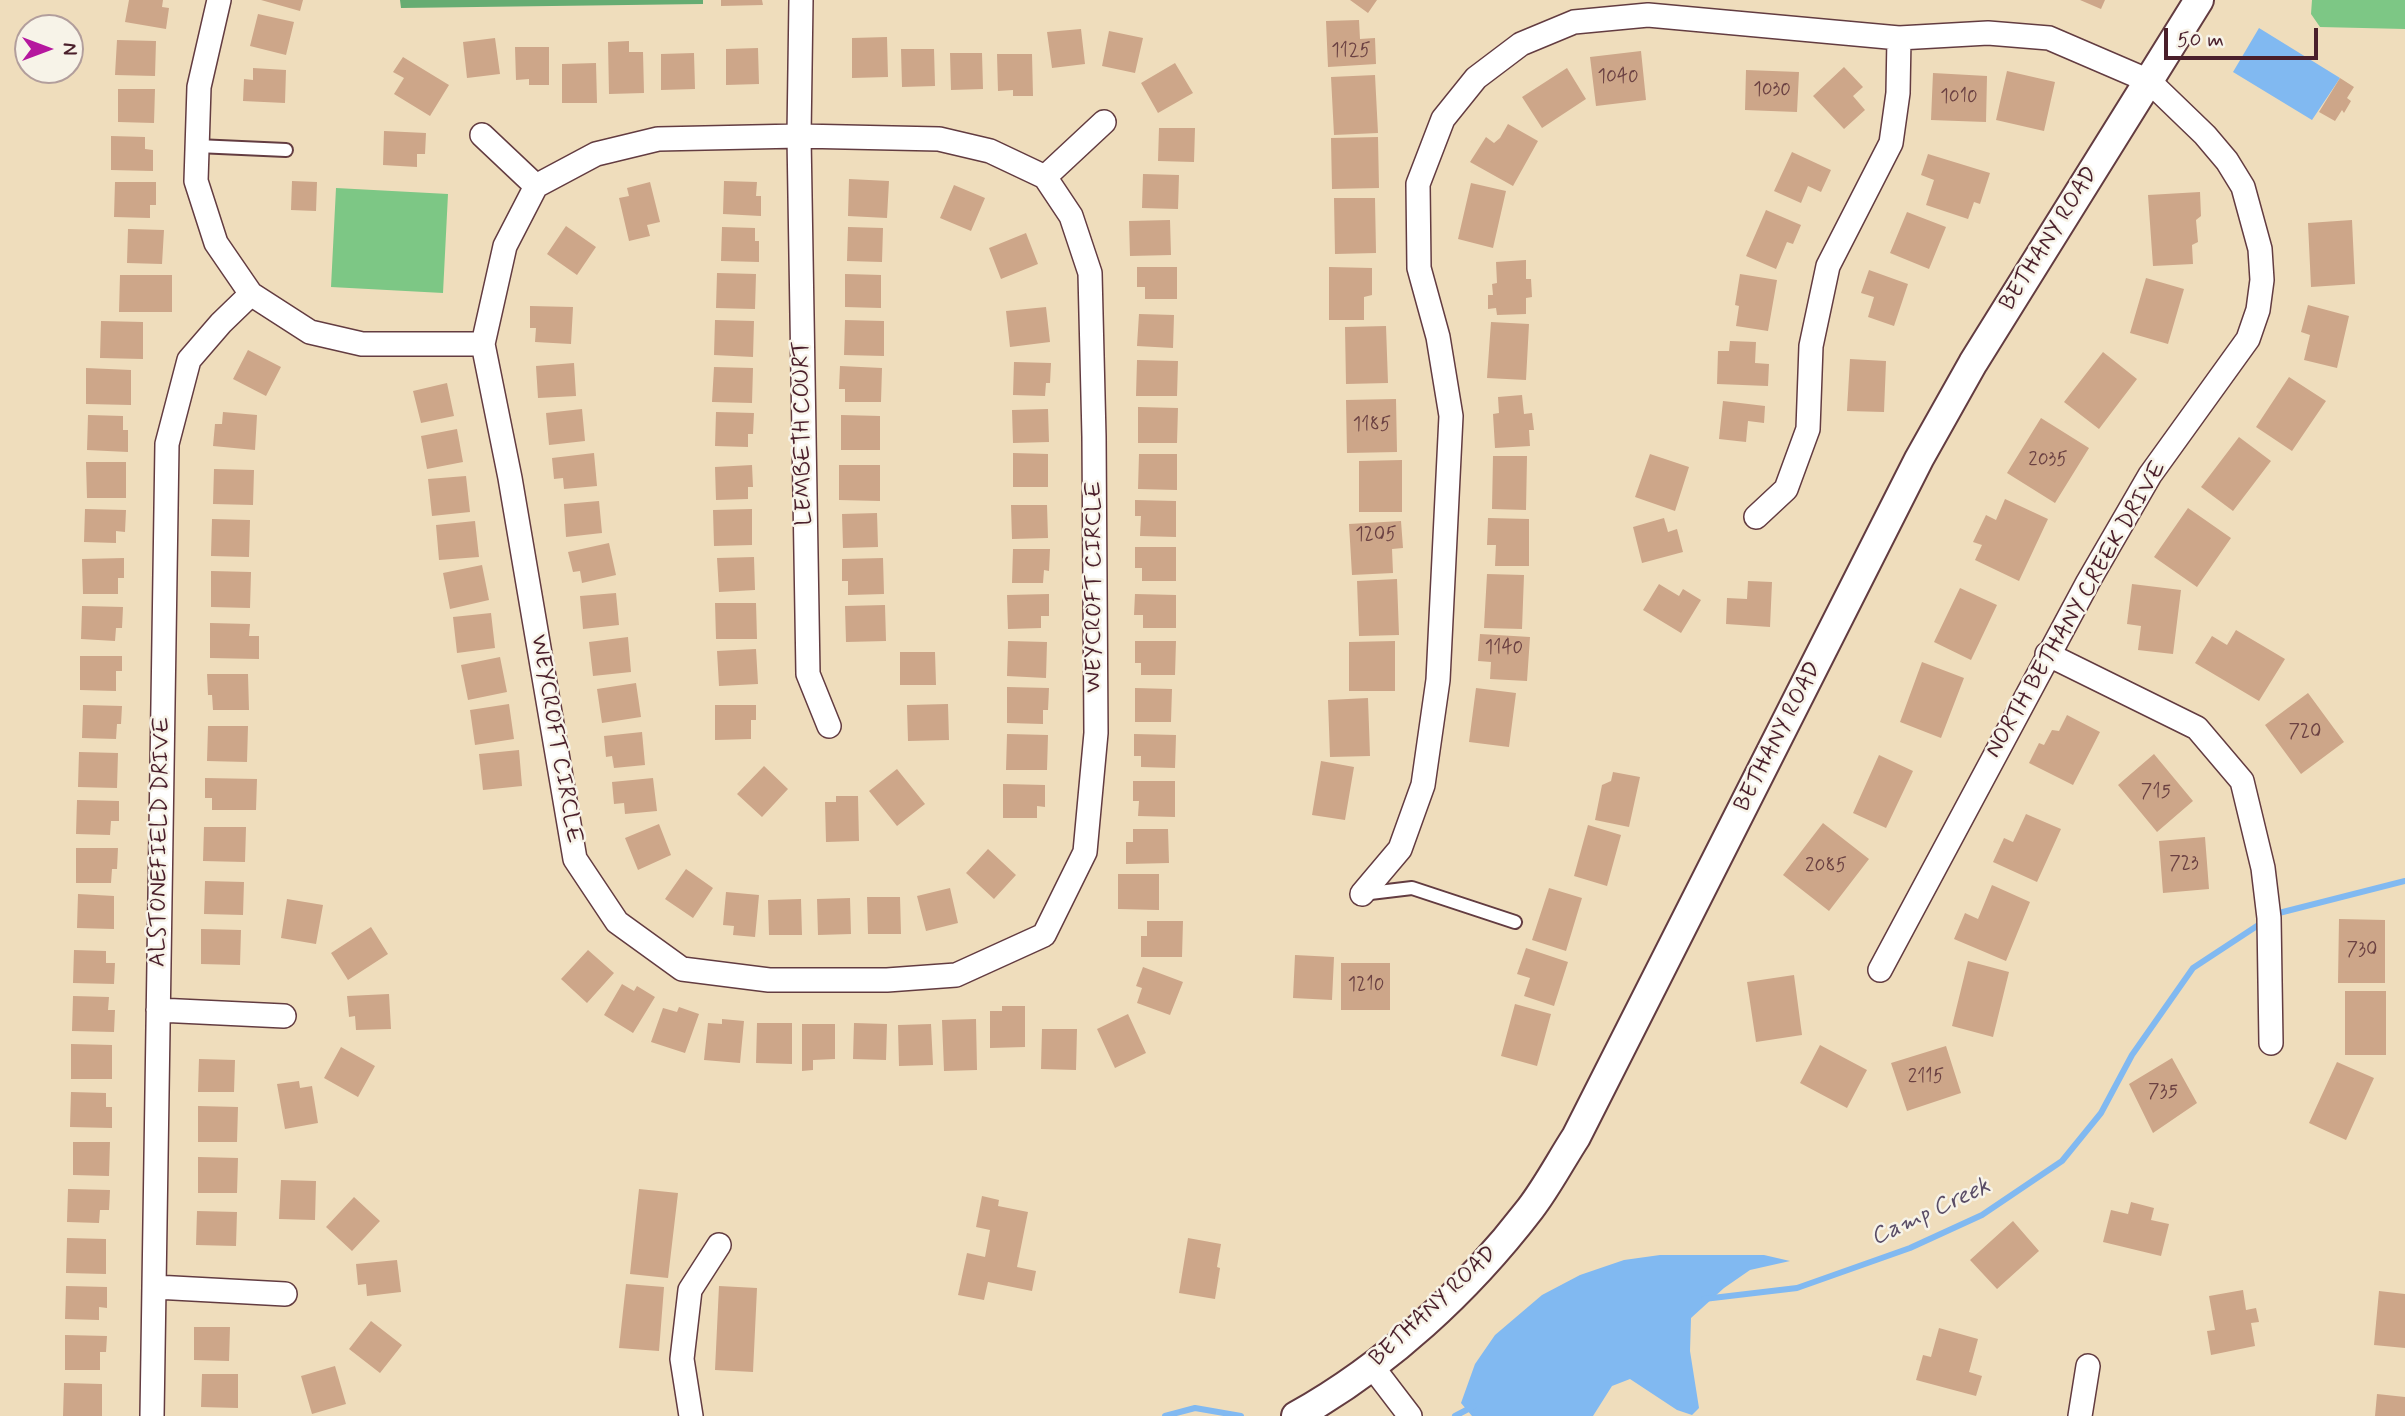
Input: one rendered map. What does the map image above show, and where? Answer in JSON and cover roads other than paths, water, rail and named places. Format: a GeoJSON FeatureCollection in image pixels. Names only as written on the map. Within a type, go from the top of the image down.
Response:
{"type":"FeatureCollection","features":[{"type":"Feature","properties":{"kind":"street"},"geometry":{"type":"LineString","coordinates":[[219,0],[199,87],[196,181],[216,243],[251,294],[310,332],[362,344],[483,344]]}},
{"type":"Feature","properties":{"kind":"street","name":"LEMBETH COURT"},"geometry":{"type":"LineString","coordinates":[[801,0],[799,136],[808,674],[829,726]]}},
{"type":"Feature","properties":{"kind":"street","name":"BETHANY ROAD"},"geometry":{"type":"LineString","coordinates":[[1296,1416],[1371,1365],[1419,1327],[1486,1264],[1532,1207],[1576,1137],[1919,459],[1973,363],[2199,0]]}},
{"type":"Feature","properties":{"kind":"street"},"geometry":{"type":"LineString","coordinates":[[1362,894],[1400,849],[1423,785],[1438,680],[1451,416],[1438,337],[1419,268],[1418,184],[1443,119],[1476,78],[1521,44],[1574,22],[1648,15],[1899,38],[1988,33],[2049,38],[2149,80]]}},
{"type":"Feature","properties":{"kind":"street"},"geometry":{"type":"LineString","coordinates":[[1756,517],[1786,489],[1808,429],[1811,346],[1828,266],[1891,143],[1898,93],[1899,38]]}},
{"type":"Feature","properties":{"kind":"street","name":"NORTH BETHANY CREEK DRIVE"},"geometry":{"type":"LineString","coordinates":[[1880,970],[2047,654],[2150,475],[2248,339],[2258,310],[2262,280],[2260,249],[2243,187],[2227,161],[2205,135],[2149,80]]}},
{"type":"Feature","properties":{"kind":"street"},"geometry":{"type":"LineString","coordinates":[[482,135],[536,186],[596,154],[658,139],[799,136],[939,139],[990,151],[1045,177],[1104,122]]}},
{"type":"Feature","properties":{"kind":"street","name":"WEYCROFT CIRCLE"},"geometry":{"type":"LineString","coordinates":[[536,186],[505,246],[483,344],[517,518],[575,859],[617,922],[682,969],[769,980],[887,980],[956,975],[1044,935],[1085,852],[1096,733],[1090,273],[1071,216],[1045,177]]}},
{"type":"Feature","properties":{"kind":"street","name":"ALSTONEFIELD DRIVE"},"geometry":{"type":"LineString","coordinates":[[152,1416],[167,444],[189,360],[251,294]]}},
{"type":"Feature","properties":{"kind":"street"},"geometry":{"type":"LineString","coordinates":[[2047,654],[2197,728],[2242,781],[2263,869],[2269,918],[2271,1043]]}},
{"type":"Feature","properties":{"kind":"street"},"geometry":{"type":"LineString","coordinates":[[158,1010],[284,1016]]}},
{"type":"Feature","properties":{"kind":"street"},"geometry":{"type":"LineString","coordinates":[[691,1416],[682,1359],[690,1290],[719,1245]]}},
{"type":"Feature","properties":{"kind":"street"},"geometry":{"type":"LineString","coordinates":[[155,1287],[285,1293]]}},
{"type":"Feature","properties":{"kind":"street"},"geometry":{"type":"LineString","coordinates":[[1371,1365],[1410,1416]]}},
{"type":"Feature","properties":{"kind":"street"},"geometry":{"type":"LineString","coordinates":[[2080,1416],[2088,1366]]}},
{"type":"Feature","properties":{"kind":"lane"},"geometry":{"type":"LineString","coordinates":[[197,146],[286,150]]}},
{"type":"Feature","properties":{"kind":"lane"},"geometry":{"type":"LineString","coordinates":[[1362,894],[1412,888],[1515,922]]}},
{"type":"Feature","properties":{"kind":"water"},"geometry":{"type":"Polygon","coordinates":[[[2259,28],[2340,78],[2312,120],[2233,72],[2259,28]]]}},
{"type":"Feature","properties":{"kind":"water"},"geometry":{"type":"Polygon","coordinates":[[[1660,1255],[1764,1255],[1790,1261],[1750,1270],[1724,1288],[1691,1318],[1690,1351],[1699,1408],[1692,1415],[1677,1410],[1630,1379],[1612,1386],[1593,1416],[1472,1416],[1461,1403],[1475,1364],[1495,1335],[1542,1295],[1580,1275],[1624,1260],[1660,1255]]]}},
{"type":"Feature","properties":{"kind":"waterway","name":"Camp Creek"},"geometry":{"type":"LineString","coordinates":[[2275,914],[2405,881]]}},
{"type":"Feature","properties":{"kind":"waterway","name":"Camp Creek"},"geometry":{"type":"LineString","coordinates":[[1704,1299],[1797,1288],[1910,1248],[1982,1215],[2062,1161],[2101,1113],[2132,1055],[2193,968],[2263,922]]}},
{"type":"Feature","properties":{"kind":"waterway","name":"Camp Creek"},"geometry":{"type":"LineString","coordinates":[[1455,1416],[1474,1406]]}},
{"type":"Feature","properties":{"kind":"waterway","name":"Camp Creek"},"geometry":{"type":"LineString","coordinates":[[1165,1416],[1195,1408],[1241,1416]]}}]}
